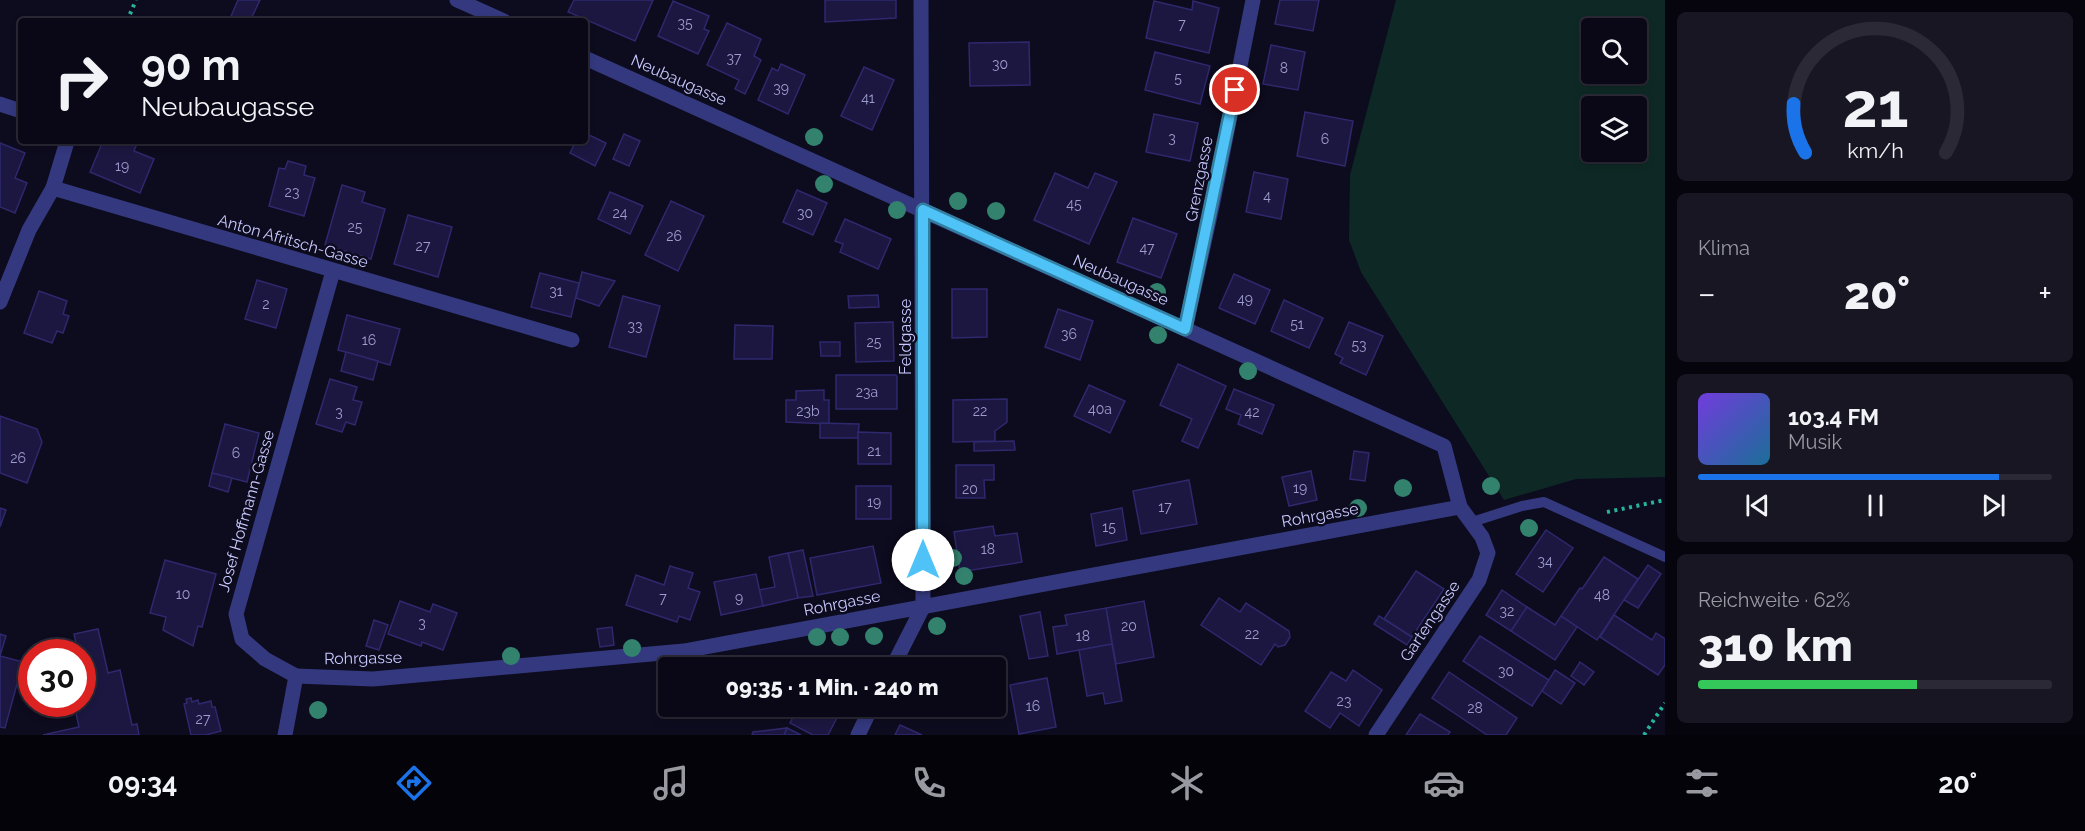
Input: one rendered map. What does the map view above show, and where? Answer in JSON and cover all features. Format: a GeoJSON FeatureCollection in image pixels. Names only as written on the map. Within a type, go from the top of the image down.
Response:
{"type":"FeatureCollection","features":[{"type":"Feature","properties":{"kind":"street"},"geometry":{"type":"LineString","coordinates":[[457,0],[497,18]]}},
{"type":"Feature","properties":{"kind":"street","name":"Feldgasse"},"geometry":{"type":"LineString","coordinates":[[898,657],[923,607],[921,0]]}},
{"type":"Feature","properties":{"kind":"street","name":"Grenzgasse"},"geometry":{"type":"LineString","coordinates":[[1185,329],[1213,202],[1252,0]]}},
{"type":"Feature","properties":{"kind":"street","name":"Neubaugasse"},"geometry":{"type":"LineString","coordinates":[[588,59],[1444,446],[1460,507],[1472,522]]}},
{"type":"Feature","properties":{"kind":"street"},"geometry":{"type":"LineString","coordinates":[[0,104],[18,110]]}},
{"type":"Feature","properties":{"kind":"street"},"geometry":{"type":"LineString","coordinates":[[0,302],[28,230],[53,188],[66,144]]}},
{"type":"Feature","properties":{"kind":"street","name":"Anton Afritsch-Gasse"},"geometry":{"type":"LineString","coordinates":[[53,188],[572,340]]}},
{"type":"Feature","properties":{"kind":"street","name":"Josef Hoffmann-Gasse"},"geometry":{"type":"LineString","coordinates":[[296,676],[265,659],[242,639],[236,614],[333,271]]}},
{"type":"Feature","properties":{"kind":"street","name":"Rohrgasse"},"geometry":{"type":"LineString","coordinates":[[296,676],[374,679],[684,651],[1460,507]]}},
{"type":"Feature","properties":{"kind":"street","name":"Gartengasse"},"geometry":{"type":"LineString","coordinates":[[1376,735],[1479,580],[1488,553],[1482,537],[1472,522]]}},
{"type":"Feature","properties":{"kind":"street"},"geometry":{"type":"LineString","coordinates":[[285,735],[296,676]]}},
{"type":"Feature","properties":{"kind":"street"},"geometry":{"type":"LineString","coordinates":[[858,735],[867,717]]}},
{"type":"Feature","properties":{"kind":"lane"},"geometry":{"type":"LineString","coordinates":[[1472,522],[1522,506],[1544,502],[1665,557]]}},
{"type":"Feature","properties":{"kind":"path"},"geometry":{"type":"LineString","coordinates":[[128,18],[136,0]]}},
{"type":"Feature","properties":{"kind":"path"},"geometry":{"type":"LineString","coordinates":[[1580,518],[1665,500]]}},
{"type":"Feature","properties":{"kind":"path"},"geometry":{"type":"LineString","coordinates":[[1644,735],[1665,703]]}},
{"type":"Feature","properties":{"kind":"green space"},"geometry":{"type":"Polygon","coordinates":[[[1396,0],[1665,0],[1665,477],[1576,479],[1504,500],[1361,272],[1349,240],[1350,175],[1396,0]]]}},
{"type":"Feature","properties":{"kind":"building"},"geometry":{"type":"Polygon","coordinates":[[[238,0],[260,0],[251,18],[230,18],[238,0]]]}},
{"type":"Feature","properties":{"kind":"building"},"geometry":{"type":"Polygon","coordinates":[[[574,0],[653,0],[635,41],[588,21],[588,18],[568,12],[574,0]]]}},
{"type":"Feature","properties":{"kind":"building"},"geometry":{"type":"Polygon","coordinates":[[[825,0],[896,0],[896,18],[825,22],[825,0]]]}},
{"type":"Feature","properties":{"kind":"building"},"geometry":{"type":"Polygon","coordinates":[[[1280,0],[1319,0],[1313,31],[1275,24],[1280,0]]]}},
{"type":"Feature","properties":{"kind":"building"},"geometry":{"type":"Polygon","coordinates":[[[673,1],[709,16],[704,29],[709,31],[698,54],[658,36],[673,1]]]}},
{"type":"Feature","properties":{"kind":"building"},"geometry":{"type":"Polygon","coordinates":[[[1154,1],[1192,10],[1193,1],[1219,8],[1209,53],[1146,38],[1154,1]]]}},
{"type":"Feature","properties":{"kind":"building"},"geometry":{"type":"Polygon","coordinates":[[[727,23],[761,39],[754,56],[761,60],[745,94],[735,89],[739,80],[707,65],[727,23]]]}},
{"type":"Feature","properties":{"kind":"building"},"geometry":{"type":"Polygon","coordinates":[[[1029,42],[1030,85],[970,86],[969,43],[1029,42]]]}},
{"type":"Feature","properties":{"kind":"building"},"geometry":{"type":"Polygon","coordinates":[[[1271,45],[1305,52],[1298,90],[1263,84],[1271,45]]]}},
{"type":"Feature","properties":{"kind":"building"},"geometry":{"type":"Polygon","coordinates":[[[1155,52],[1210,66],[1200,104],[1145,90],[1155,52]]]}},
{"type":"Feature","properties":{"kind":"building"},"geometry":{"type":"Polygon","coordinates":[[[781,64],[805,75],[788,114],[758,100],[772,68],[778,71],[781,64]]]}},
{"type":"Feature","properties":{"kind":"building"},"geometry":{"type":"Polygon","coordinates":[[[864,67],[894,80],[872,130],[841,116],[864,67]]]}},
{"type":"Feature","properties":{"kind":"building"},"geometry":{"type":"Polygon","coordinates":[[[1305,112],[1353,121],[1345,166],[1297,156],[1305,112]]]}},
{"type":"Feature","properties":{"kind":"building"},"geometry":{"type":"Polygon","coordinates":[[[1154,114],[1198,123],[1190,161],[1146,152],[1154,114]]]}},
{"type":"Feature","properties":{"kind":"building"},"geometry":{"type":"Polygon","coordinates":[[[588,134],[606,143],[595,166],[570,153],[574,144],[588,144],[588,134]]]}},
{"type":"Feature","properties":{"kind":"building"},"geometry":{"type":"Polygon","coordinates":[[[624,134],[640,141],[629,166],[613,159],[624,134]]]}},
{"type":"Feature","properties":{"kind":"building"},"geometry":{"type":"Polygon","coordinates":[[[0,143],[25,153],[15,178],[27,183],[15,213],[0,207],[0,143]]]}},
{"type":"Feature","properties":{"kind":"building"},"geometry":{"type":"Polygon","coordinates":[[[102,144],[137,144],[134,151],[154,159],[140,193],[90,172],[102,144]]]}},
{"type":"Feature","properties":{"kind":"building"},"geometry":{"type":"Polygon","coordinates":[[[288,161],[306,166],[304,175],[315,178],[304,216],[269,206],[279,168],[285,169],[288,161]]]}},
{"type":"Feature","properties":{"kind":"building"},"geometry":{"type":"Polygon","coordinates":[[[1254,172],[1288,179],[1281,219],[1246,212],[1254,172]]]}},
{"type":"Feature","properties":{"kind":"building"},"geometry":{"type":"Polygon","coordinates":[[[1055,173],[1088,188],[1095,173],[1117,182],[1089,244],[1034,220],[1055,173]]]}},
{"type":"Feature","properties":{"kind":"building"},"geometry":{"type":"Polygon","coordinates":[[[342,185],[365,192],[362,202],[385,209],[371,259],[325,245],[342,185]]]}},
{"type":"Feature","properties":{"kind":"building"},"geometry":{"type":"Polygon","coordinates":[[[797,190],[827,203],[813,235],[783,222],[797,190]]]}},
{"type":"Feature","properties":{"kind":"building"},"geometry":{"type":"Polygon","coordinates":[[[610,192],[643,206],[630,234],[598,219],[610,192]]]}},
{"type":"Feature","properties":{"kind":"building"},"geometry":{"type":"Polygon","coordinates":[[[671,201],[704,216],[678,271],[645,255],[671,201]]]}},
{"type":"Feature","properties":{"kind":"building"},"geometry":{"type":"Polygon","coordinates":[[[408,215],[452,227],[438,277],[394,264],[408,215]]]}},
{"type":"Feature","properties":{"kind":"building"},"geometry":{"type":"Polygon","coordinates":[[[1133,218],[1177,234],[1161,278],[1117,262],[1133,218]]]}},
{"type":"Feature","properties":{"kind":"building"},"geometry":{"type":"Polygon","coordinates":[[[845,219],[891,239],[878,269],[840,252],[843,244],[835,241],[845,219]]]}},
{"type":"Feature","properties":{"kind":"building"},"geometry":{"type":"Polygon","coordinates":[[[582,272],[615,281],[599,306],[576,298],[582,272]]]}},
{"type":"Feature","properties":{"kind":"building"},"geometry":{"type":"Polygon","coordinates":[[[540,273],[579,283],[571,317],[531,307],[540,273]]]}},
{"type":"Feature","properties":{"kind":"building"},"geometry":{"type":"Polygon","coordinates":[[[1234,274],[1270,290],[1255,324],[1219,308],[1234,274]]]}},
{"type":"Feature","properties":{"kind":"building"},"geometry":{"type":"Polygon","coordinates":[[[257,280],[287,289],[276,328],[245,319],[257,280]]]}},
{"type":"Feature","properties":{"kind":"building"},"geometry":{"type":"Polygon","coordinates":[[[952,289],[987,289],[987,337],[952,338],[952,289]]]}},
{"type":"Feature","properties":{"kind":"building"},"geometry":{"type":"Polygon","coordinates":[[[39,291],[67,301],[63,314],[69,316],[63,333],[57,331],[52,343],[24,333],[39,291]]]}},
{"type":"Feature","properties":{"kind":"building"},"geometry":{"type":"Polygon","coordinates":[[[878,295],[879,307],[849,308],[848,296],[878,295]]]}},
{"type":"Feature","properties":{"kind":"building"},"geometry":{"type":"Polygon","coordinates":[[[623,296],[660,306],[646,357],[609,347],[623,296]]]}},
{"type":"Feature","properties":{"kind":"building"},"geometry":{"type":"Polygon","coordinates":[[[1284,300],[1323,318],[1309,348],[1271,331],[1284,300]]]}},
{"type":"Feature","properties":{"kind":"building"},"geometry":{"type":"Polygon","coordinates":[[[1058,309],[1093,321],[1080,360],[1045,347],[1058,309]]]}},
{"type":"Feature","properties":{"kind":"building"},"geometry":{"type":"Polygon","coordinates":[[[347,315],[400,329],[390,365],[338,350],[347,315]]]}},
{"type":"Feature","properties":{"kind":"building"},"geometry":{"type":"Polygon","coordinates":[[[893,322],[894,361],[856,362],[855,323],[893,322]]]}},
{"type":"Feature","properties":{"kind":"building"},"geometry":{"type":"Polygon","coordinates":[[[1349,322],[1383,336],[1366,375],[1340,363],[1343,358],[1335,354],[1349,322]]]}},
{"type":"Feature","properties":{"kind":"building"},"geometry":{"type":"Polygon","coordinates":[[[735,325],[773,326],[772,359],[734,359],[735,325]]]}},
{"type":"Feature","properties":{"kind":"building"},"geometry":{"type":"Polygon","coordinates":[[[820,342],[840,342],[840,356],[821,356],[820,342]]]}},
{"type":"Feature","properties":{"kind":"building"},"geometry":{"type":"Polygon","coordinates":[[[346,352],[378,361],[373,380],[341,371],[346,352]]]}},
{"type":"Feature","properties":{"kind":"building"},"geometry":{"type":"Polygon","coordinates":[[[1178,364],[1226,386],[1198,448],[1182,441],[1192,419],[1160,405],[1178,364]]]}},
{"type":"Feature","properties":{"kind":"building"},"geometry":{"type":"Polygon","coordinates":[[[836,375],[897,375],[897,409],[836,409],[836,375]]]}},
{"type":"Feature","properties":{"kind":"building"},"geometry":{"type":"Polygon","coordinates":[[[330,379],[357,387],[353,400],[362,402],[355,425],[346,422],[342,432],[316,424],[330,379]]]}},
{"type":"Feature","properties":{"kind":"building"},"geometry":{"type":"Polygon","coordinates":[[[1089,385],[1125,401],[1110,433],[1074,416],[1089,385]]]}},
{"type":"Feature","properties":{"kind":"building"},"geometry":{"type":"Polygon","coordinates":[[[1234,389],[1274,405],[1262,434],[1238,424],[1241,415],[1226,409],[1234,389]]]}},
{"type":"Feature","properties":{"kind":"building"},"geometry":{"type":"Polygon","coordinates":[[[824,390],[824,400],[829,400],[829,424],[786,422],[786,400],[796,400],[796,391],[824,390]]]}},
{"type":"Feature","properties":{"kind":"building"},"geometry":{"type":"Polygon","coordinates":[[[1007,399],[1007,422],[995,431],[995,441],[953,442],[953,400],[1007,399]]]}},
{"type":"Feature","properties":{"kind":"building"},"geometry":{"type":"Polygon","coordinates":[[[0,416],[37,429],[42,442],[27,483],[0,473],[0,416]]]}},
{"type":"Feature","properties":{"kind":"building"},"geometry":{"type":"Polygon","coordinates":[[[820,423],[859,424],[858,438],[820,438],[820,423]]]}},
{"type":"Feature","properties":{"kind":"building"},"geometry":{"type":"Polygon","coordinates":[[[225,424],[259,433],[247,482],[212,473],[225,424]]]}},
{"type":"Feature","properties":{"kind":"building"},"geometry":{"type":"Polygon","coordinates":[[[858,432],[891,433],[891,464],[858,464],[858,432]]]}},
{"type":"Feature","properties":{"kind":"building"},"geometry":{"type":"Polygon","coordinates":[[[1014,441],[1015,450],[974,451],[974,442],[1014,441]]]}},
{"type":"Feature","properties":{"kind":"building"},"geometry":{"type":"Polygon","coordinates":[[[1354,451],[1369,453],[1365,481],[1350,479],[1354,451]]]}},
{"type":"Feature","properties":{"kind":"building"},"geometry":{"type":"Polygon","coordinates":[[[956,465],[994,465],[994,480],[984,480],[985,498],[956,498],[956,465]]]}},
{"type":"Feature","properties":{"kind":"building"},"geometry":{"type":"Polygon","coordinates":[[[1311,471],[1317,500],[1289,506],[1282,477],[1311,471]]]}},
{"type":"Feature","properties":{"kind":"building"},"geometry":{"type":"Polygon","coordinates":[[[212,473],[232,478],[228,492],[209,486],[212,473]]]}},
{"type":"Feature","properties":{"kind":"building"},"geometry":{"type":"Polygon","coordinates":[[[1189,480],[1197,524],[1141,534],[1133,491],[1189,480]]]}},
{"type":"Feature","properties":{"kind":"building"},"geometry":{"type":"Polygon","coordinates":[[[856,486],[891,486],[891,519],[856,519],[856,486]]]}},
{"type":"Feature","properties":{"kind":"building"},"geometry":{"type":"Polygon","coordinates":[[[0,508],[6,510],[0,527],[0,508]]]}},
{"type":"Feature","properties":{"kind":"building"},"geometry":{"type":"Polygon","coordinates":[[[1122,508],[1127,540],[1096,546],[1091,514],[1122,508]]]}},
{"type":"Feature","properties":{"kind":"building"},"geometry":{"type":"Polygon","coordinates":[[[993,526],[995,536],[1017,533],[1022,562],[960,572],[954,532],[993,526]]]}},
{"type":"Feature","properties":{"kind":"building"},"geometry":{"type":"Polygon","coordinates":[[[1546,530],[1573,548],[1543,592],[1516,574],[1546,530]]]}},
{"type":"Feature","properties":{"kind":"building"},"geometry":{"type":"Polygon","coordinates":[[[873,546],[881,583],[817,595],[810,558],[873,546]]]}},
{"type":"Feature","properties":{"kind":"building"},"geometry":{"type":"Polygon","coordinates":[[[803,550],[813,596],[798,598],[788,553],[803,550]]]}},
{"type":"Feature","properties":{"kind":"building"},"geometry":{"type":"Polygon","coordinates":[[[788,553],[798,598],[763,606],[759,590],[775,587],[769,557],[788,553]]]}},
{"type":"Feature","properties":{"kind":"building"},"geometry":{"type":"Polygon","coordinates":[[[1604,557],[1638,579],[1597,640],[1561,616],[1604,557]]]}},
{"type":"Feature","properties":{"kind":"building"},"geometry":{"type":"Polygon","coordinates":[[[165,560],[216,574],[202,627],[198,626],[193,646],[163,630],[166,617],[150,613],[165,560]]]}},
{"type":"Feature","properties":{"kind":"building"},"geometry":{"type":"Polygon","coordinates":[[[1648,565],[1661,574],[1638,608],[1624,600],[1648,565]]]}},
{"type":"Feature","properties":{"kind":"building"},"geometry":{"type":"Polygon","coordinates":[[[670,566],[693,573],[688,588],[700,592],[690,620],[679,616],[677,622],[626,605],[636,575],[664,585],[670,566]]]}},
{"type":"Feature","properties":{"kind":"building"},"geometry":{"type":"Polygon","coordinates":[[[1416,571],[1444,589],[1412,637],[1384,619],[1416,571]]]}},
{"type":"Feature","properties":{"kind":"building"},"geometry":{"type":"Polygon","coordinates":[[[756,574],[763,606],[721,615],[714,582],[756,574]]]}},
{"type":"Feature","properties":{"kind":"building"},"geometry":{"type":"Polygon","coordinates":[[[1502,590],[1527,607],[1511,631],[1486,615],[1502,590]]]}},
{"type":"Feature","properties":{"kind":"building"},"geometry":{"type":"Polygon","coordinates":[[[1219,598],[1240,612],[1246,603],[1289,631],[1290,637],[1285,645],[1278,647],[1275,644],[1261,665],[1201,625],[1219,598]]]}},
{"type":"Feature","properties":{"kind":"building"},"geometry":{"type":"Polygon","coordinates":[[[400,601],[430,612],[433,604],[457,613],[443,650],[422,642],[421,646],[388,634],[400,601]]]}},
{"type":"Feature","properties":{"kind":"building"},"geometry":{"type":"Polygon","coordinates":[[[1144,601],[1154,657],[1116,664],[1106,608],[1144,601]]]}},
{"type":"Feature","properties":{"kind":"building"},"geometry":{"type":"Polygon","coordinates":[[[1527,607],[1555,625],[1561,616],[1577,627],[1555,660],[1511,631],[1527,607]]]}},
{"type":"Feature","properties":{"kind":"building"},"geometry":{"type":"Polygon","coordinates":[[[1106,608],[1112,644],[1057,654],[1053,627],[1067,625],[1065,615],[1106,608]]]}},
{"type":"Feature","properties":{"kind":"building"},"geometry":{"type":"Polygon","coordinates":[[[1040,612],[1048,656],[1029,659],[1020,616],[1040,612]]]}},
{"type":"Feature","properties":{"kind":"building"},"geometry":{"type":"Polygon","coordinates":[[[1614,615],[1652,640],[1656,633],[1665,639],[1665,665],[1658,675],[1600,637],[1614,615]]]}},
{"type":"Feature","properties":{"kind":"building"},"geometry":{"type":"Polygon","coordinates":[[[1379,616],[1412,637],[1407,645],[1374,624],[1379,616]]]}},
{"type":"Feature","properties":{"kind":"building"},"geometry":{"type":"Polygon","coordinates":[[[374,620],[388,625],[379,650],[366,646],[374,620]]]}},
{"type":"Feature","properties":{"kind":"building"},"geometry":{"type":"Polygon","coordinates":[[[612,627],[614,645],[600,647],[597,629],[612,627]]]}},
{"type":"Feature","properties":{"kind":"building"},"geometry":{"type":"Polygon","coordinates":[[[98,629],[108,673],[120,670],[132,725],[137,724],[139,735],[43,735],[79,727],[77,717],[96,717],[96,639],[75,639],[74,634],[98,629]]]}},
{"type":"Feature","properties":{"kind":"building"},"geometry":{"type":"Polygon","coordinates":[[[0,634],[6,636],[0,656],[0,634]]]}},
{"type":"Feature","properties":{"kind":"building"},"geometry":{"type":"Polygon","coordinates":[[[1480,636],[1549,680],[1532,706],[1463,661],[1480,636]]]}},
{"type":"Feature","properties":{"kind":"building"},"geometry":{"type":"Polygon","coordinates":[[[1112,644],[1122,701],[1105,704],[1103,693],[1087,696],[1079,650],[1112,644]]]}},
{"type":"Feature","properties":{"kind":"building"},"geometry":{"type":"Polygon","coordinates":[[[0,656],[18,661],[18,680],[5,728],[0,727],[0,656]]]}},
{"type":"Feature","properties":{"kind":"building"},"geometry":{"type":"Polygon","coordinates":[[[1580,662],[1594,672],[1584,685],[1571,676],[1580,662]]]}},
{"type":"Feature","properties":{"kind":"building"},"geometry":{"type":"Polygon","coordinates":[[[1353,670],[1382,690],[1359,726],[1340,713],[1330,728],[1305,711],[1331,672],[1346,681],[1353,670]]]}},
{"type":"Feature","properties":{"kind":"building"},"geometry":{"type":"Polygon","coordinates":[[[1555,670],[1575,683],[1561,704],[1542,691],[1555,670]]]}},
{"type":"Feature","properties":{"kind":"building"},"geometry":{"type":"Polygon","coordinates":[[[1449,672],[1517,718],[1506,735],[1487,735],[1432,698],[1449,672]]]}},
{"type":"Feature","properties":{"kind":"building"},"geometry":{"type":"Polygon","coordinates":[[[1047,678],[1056,727],[1019,734],[1010,685],[1047,678]]]}},
{"type":"Feature","properties":{"kind":"building"},"geometry":{"type":"Polygon","coordinates":[[[191,698],[192,702],[198,700],[199,704],[211,701],[212,707],[215,707],[221,731],[206,735],[191,735],[184,704],[187,703],[186,699],[191,698]]]}},
{"type":"Feature","properties":{"kind":"building"},"geometry":{"type":"Polygon","coordinates":[[[1420,714],[1450,732],[1448,735],[1406,735],[1420,714]]]}},
{"type":"Feature","properties":{"kind":"building"},"geometry":{"type":"Polygon","coordinates":[[[793,717],[837,717],[828,735],[813,735],[790,723],[793,717]]]}},
{"type":"Feature","properties":{"kind":"building"},"geometry":{"type":"Polygon","coordinates":[[[900,725],[922,735],[895,735],[900,725]]]}},
{"type":"Feature","properties":{"kind":"building"},"geometry":{"type":"Polygon","coordinates":[[[787,728],[801,735],[784,735],[787,728]]]}},
{"type":"Feature","properties":{"kind":"building"},"geometry":{"type":"Polygon","coordinates":[[[787,728],[784,735],[752,735],[753,732],[787,728]]]}},
{"type":"Feature","properties":{"kind":"route"},"geometry":{"type":"LineString","coordinates":[[923,560],[923,210],[1185,329],[1235,90]]}}]}
